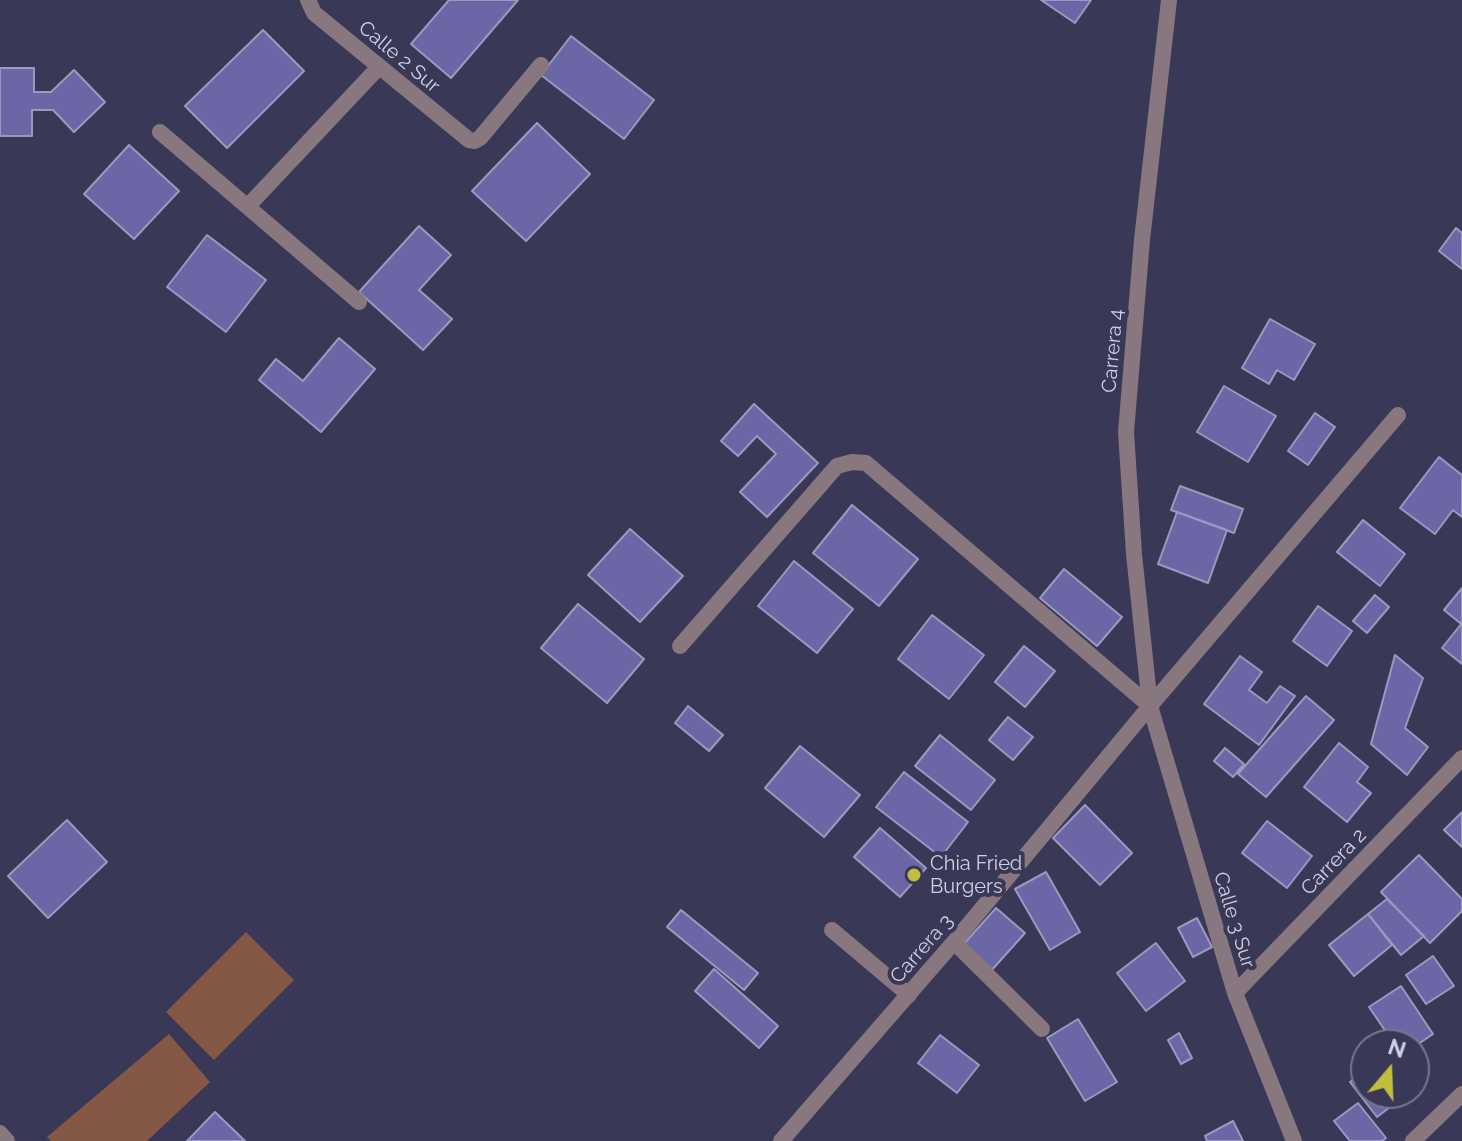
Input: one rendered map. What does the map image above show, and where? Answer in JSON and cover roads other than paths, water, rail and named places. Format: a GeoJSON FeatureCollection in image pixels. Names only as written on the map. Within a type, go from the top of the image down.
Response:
{"type":"FeatureCollection","features":[{"type":"Feature","properties":{"kind":"street","name":"Calle 2 Sur"},"geometry":{"type":"LineString","coordinates":[[308,0],[314,13],[469,140],[480,138],[541,65]]}},
{"type":"Feature","properties":{"kind":"street","name":"Carrera 4"},"geometry":{"type":"LineString","coordinates":[[1150,706],[1134,554],[1126,432],[1142,240],[1169,0]]}},
{"type":"Feature","properties":{"kind":"street"},"geometry":{"type":"LineString","coordinates":[[248,206],[379,67]]}},
{"type":"Feature","properties":{"kind":"street"},"geometry":{"type":"LineString","coordinates":[[160,132],[359,302]]}},
{"type":"Feature","properties":{"kind":"street","name":"Carrera 3"},"geometry":{"type":"LineString","coordinates":[[781,1141],[909,995],[1398,415]]}},
{"type":"Feature","properties":{"kind":"street"},"geometry":{"type":"LineString","coordinates":[[680,646],[837,466],[852,462],[866,463],[1150,706]]}},
{"type":"Feature","properties":{"kind":"street","name":"Calle 3 Sur"},"geometry":{"type":"LineString","coordinates":[[1150,706],[1235,993],[1294,1141]]}},
{"type":"Feature","properties":{"kind":"street","name":"Carrera 2"},"geometry":{"type":"LineString","coordinates":[[1235,993],[1462,758]]}},
{"type":"Feature","properties":{"kind":"street"},"geometry":{"type":"LineString","coordinates":[[832,930],[909,995]]}},
{"type":"Feature","properties":{"kind":"street"},"geometry":{"type":"LineString","coordinates":[[954,942],[1042,1029]]}},
{"type":"Feature","properties":{"kind":"street"},"geometry":{"type":"LineString","coordinates":[[1413,1141],[1462,1094]]}},
{"type":"Feature","properties":{"kind":"street"},"geometry":{"type":"LineString","coordinates":[[0,1133],[7,1141]]}},
{"type":"Feature","properties":{"kind":"place","name":"Chia Fried Burgers"},"geometry":{"type":"Point","coordinates":[914,875]}}]}
